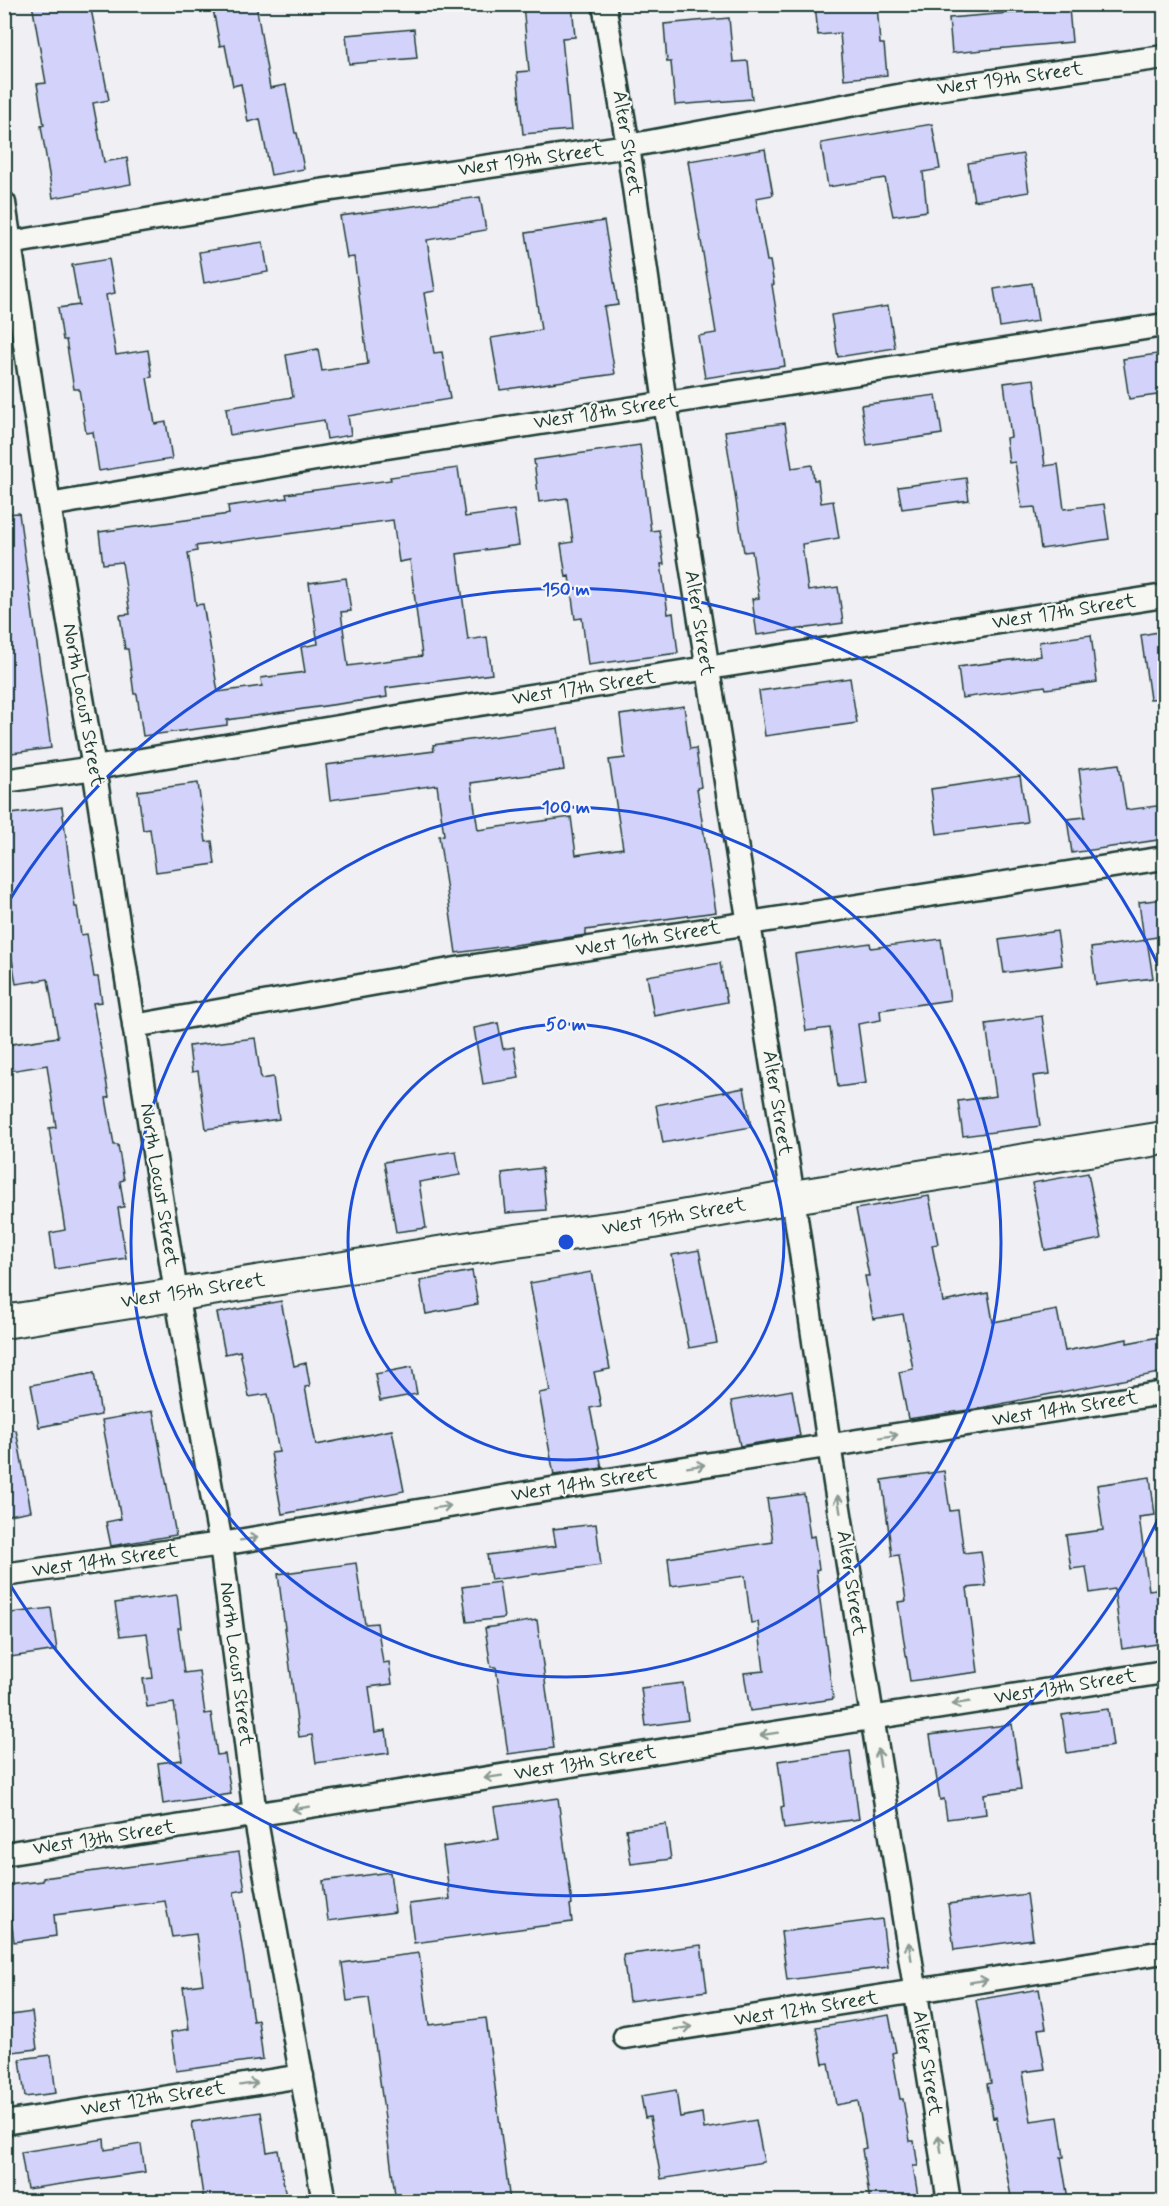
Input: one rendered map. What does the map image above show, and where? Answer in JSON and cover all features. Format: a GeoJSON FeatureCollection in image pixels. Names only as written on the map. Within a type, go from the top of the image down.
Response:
{"type":"FeatureCollection","features":[{"type":"Feature","properties":{"kind":"main road","name":"West 15th Street"},"geometry":{"type":"LineString","coordinates":[[4,1322],[501,1243],[630,1226],[792,1197],[1164,1138]]}},
{"type":"Feature","properties":{"kind":"street","name":"Alter Street"},"geometry":{"type":"LineString","coordinates":[[604,4],[628,146],[664,403],[792,1197],[949,2202]]}},
{"type":"Feature","properties":{"kind":"street","name":"West 19th Street"},"geometry":{"type":"LineString","coordinates":[[8,243],[319,191],[628,146],[936,89],[1164,57]]}},
{"type":"Feature","properties":{"kind":"street","name":"North Locust Street"},"geometry":{"type":"LineString","coordinates":[[4,203],[8,243],[49,505],[94,768],[176,1293],[220,1544],[255,1815],[324,2202]]}},
{"type":"Feature","properties":{"kind":"street","name":"West 18th Street"},"geometry":{"type":"LineString","coordinates":[[49,505],[374,449],[1164,325]]}},
{"type":"Feature","properties":{"kind":"street","name":"West 17th Street"},"geometry":{"type":"LineString","coordinates":[[4,781],[1164,597]]}},
{"type":"Feature","properties":{"kind":"street","name":"West 16th Street"},"geometry":{"type":"LineString","coordinates":[[134,1026],[456,969],[1164,858]]}},
{"type":"Feature","properties":{"kind":"street","name":"West 14th Street"},"geometry":{"type":"LineString","coordinates":[[4,1575],[220,1544],[1164,1393]]}},
{"type":"Feature","properties":{"kind":"street","name":"West 13th Street"},"geometry":{"type":"LineString","coordinates":[[4,1854],[1164,1672]]}},
{"type":"Feature","properties":{"kind":"street","name":"West 12th Street"},"geometry":{"type":"LineString","coordinates":[[625,2037],[1164,1952]]}},
{"type":"Feature","properties":{"kind":"street","name":"West 12th Street"},"geometry":{"type":"LineString","coordinates":[[4,2123],[302,2076]]}},
{"type":"Feature","properties":{"kind":"building"},"geometry":{"type":"Polygon","coordinates":[[[32,4],[90,4],[109,100],[93,103],[104,162],[127,158],[131,184],[53,198],[41,126],[44,125],[37,84],[46,83],[32,4]]]}},
{"type":"Feature","properties":{"kind":"building"},"geometry":{"type":"Polygon","coordinates":[[[212,4],[256,4],[270,88],[286,85],[304,169],[271,175],[260,119],[248,122],[241,84],[233,86],[225,45],[220,46],[212,4]]]}},
{"type":"Feature","properties":{"kind":"building"},"geometry":{"type":"Polygon","coordinates":[[[523,4],[572,4],[575,37],[562,38],[571,130],[523,134],[517,72],[529,71],[523,4]]]}},
{"type":"Feature","properties":{"kind":"building"},"geometry":{"type":"Polygon","coordinates":[[[815,4],[877,4],[880,44],[884,44],[887,75],[844,79],[840,33],[818,35],[815,4]]]}},
{"type":"Feature","properties":{"kind":"building"},"geometry":{"type":"Polygon","coordinates":[[[1069,8],[1072,42],[952,53],[949,18],[1069,8]]]}},
{"type":"Feature","properties":{"kind":"building"},"geometry":{"type":"Polygon","coordinates":[[[729,18],[733,62],[748,61],[752,99],[675,105],[671,62],[667,62],[664,24],[729,18]]]}},
{"type":"Feature","properties":{"kind":"building"},"geometry":{"type":"Polygon","coordinates":[[[414,29],[417,58],[349,64],[346,35],[414,29]]]}},
{"type":"Feature","properties":{"kind":"building"},"geometry":{"type":"Polygon","coordinates":[[[932,124],[940,169],[923,172],[927,211],[893,216],[885,178],[828,187],[821,143],[932,124]]]}},
{"type":"Feature","properties":{"kind":"building"},"geometry":{"type":"Polygon","coordinates":[[[765,149],[773,195],[756,198],[767,261],[770,261],[774,284],[772,285],[785,366],[705,378],[698,336],[716,333],[688,161],[765,149]]]}},
{"type":"Feature","properties":{"kind":"building"},"geometry":{"type":"Polygon","coordinates":[[[1023,154],[1029,192],[974,201],[968,163],[1023,154]]]}},
{"type":"Feature","properties":{"kind":"building"},"geometry":{"type":"Polygon","coordinates":[[[480,197],[486,230],[427,240],[435,291],[424,293],[434,353],[442,352],[450,399],[348,416],[351,435],[327,439],[324,420],[230,435],[226,408],[293,397],[286,355],[318,349],[322,371],[368,364],[354,257],[347,258],[340,216],[480,197]]]}},
{"type":"Feature","properties":{"kind":"building"},"geometry":{"type":"Polygon","coordinates":[[[604,221],[618,305],[604,307],[615,374],[500,390],[491,338],[541,330],[526,233],[604,221]]]}},
{"type":"Feature","properties":{"kind":"building"},"geometry":{"type":"Polygon","coordinates":[[[263,242],[268,272],[204,283],[199,252],[263,242]]]}},
{"type":"Feature","properties":{"kind":"building"},"geometry":{"type":"Polygon","coordinates":[[[109,259],[115,293],[106,295],[116,355],[148,350],[152,377],[147,378],[155,424],[166,422],[172,459],[99,471],[93,432],[86,433],[79,389],[74,389],[58,308],[79,305],[72,265],[109,259]]]}},
{"type":"Feature","properties":{"kind":"building"},"geometry":{"type":"Polygon","coordinates":[[[1032,283],[1038,321],[1000,327],[994,289],[1032,283]]]}},
{"type":"Feature","properties":{"kind":"building"},"geometry":{"type":"Polygon","coordinates":[[[888,306],[895,348],[838,357],[831,315],[888,306]]]}},
{"type":"Feature","properties":{"kind":"building"},"geometry":{"type":"Polygon","coordinates":[[[1164,353],[1164,394],[1129,399],[1123,359],[1164,353]]]}},
{"type":"Feature","properties":{"kind":"building"},"geometry":{"type":"Polygon","coordinates":[[[1034,379],[1045,466],[1058,464],[1064,509],[1104,504],[1109,539],[1041,549],[1035,507],[1022,508],[1015,462],[1009,463],[1006,438],[1011,437],[1004,383],[1034,379]]]}},
{"type":"Feature","properties":{"kind":"building"},"geometry":{"type":"Polygon","coordinates":[[[936,395],[942,434],[867,445],[861,405],[936,395]]]}},
{"type":"Feature","properties":{"kind":"building"},"geometry":{"type":"Polygon","coordinates":[[[785,423],[792,468],[812,465],[814,480],[818,480],[821,503],[833,501],[839,538],[802,544],[808,591],[838,587],[843,623],[757,635],[752,599],[759,598],[752,551],[744,552],[725,431],[785,423]]]}},
{"type":"Feature","properties":{"kind":"building"},"geometry":{"type":"Polygon","coordinates":[[[640,445],[651,531],[659,530],[668,614],[673,613],[678,653],[588,665],[582,618],[575,619],[569,576],[566,577],[561,544],[573,542],[567,498],[539,502],[534,460],[640,445]]]}},
{"type":"Feature","properties":{"kind":"building"},"geometry":{"type":"Polygon","coordinates":[[[458,468],[465,517],[514,510],[519,545],[457,554],[468,640],[487,637],[492,674],[386,688],[387,697],[227,720],[227,725],[143,736],[137,694],[134,694],[128,649],[125,649],[120,615],[130,614],[122,562],[103,564],[99,532],[229,514],[228,506],[287,498],[286,494],[391,480],[390,477],[458,468]],[[393,520],[196,546],[197,551],[188,553],[196,605],[203,604],[218,692],[262,686],[261,678],[305,672],[301,647],[318,644],[309,583],[346,578],[351,611],[341,612],[348,666],[422,656],[410,560],[399,562],[393,520]]]}},
{"type":"Feature","properties":{"kind":"building"},"geometry":{"type":"Polygon","coordinates":[[[966,478],[969,500],[902,509],[898,487],[966,478]]]}},
{"type":"Feature","properties":{"kind":"building"},"geometry":{"type":"Polygon","coordinates":[[[19,513],[51,748],[4,754],[4,514],[19,513]]]}},
{"type":"Feature","properties":{"kind":"building"},"geometry":{"type":"Polygon","coordinates":[[[1164,631],[1164,698],[1150,699],[1141,635],[1164,631]]]}},
{"type":"Feature","properties":{"kind":"building"},"geometry":{"type":"Polygon","coordinates":[[[1091,635],[1097,682],[1046,689],[1045,686],[962,698],[958,667],[1041,656],[1039,642],[1091,635]]]}},
{"type":"Feature","properties":{"kind":"building"},"geometry":{"type":"Polygon","coordinates":[[[850,678],[857,723],[765,736],[759,691],[850,678]]]}},
{"type":"Feature","properties":{"kind":"building"},"geometry":{"type":"Polygon","coordinates":[[[684,706],[690,749],[696,748],[701,787],[697,788],[716,912],[586,930],[586,935],[456,953],[439,836],[444,835],[437,785],[330,800],[326,765],[434,751],[433,745],[558,728],[564,770],[471,783],[478,830],[571,817],[576,855],[623,848],[609,760],[625,758],[620,715],[684,706]]]}},
{"type":"Feature","properties":{"kind":"building"},"geometry":{"type":"Polygon","coordinates":[[[1119,764],[1126,810],[1164,805],[1164,839],[1072,853],[1067,819],[1085,817],[1079,769],[1119,764]]]}},
{"type":"Feature","properties":{"kind":"building"},"geometry":{"type":"Polygon","coordinates":[[[1020,776],[1027,822],[937,834],[931,789],[1020,776]]]}},
{"type":"Feature","properties":{"kind":"building"},"geometry":{"type":"Polygon","coordinates":[[[198,783],[206,842],[212,841],[215,864],[156,872],[150,829],[143,830],[138,791],[198,783]]]}},
{"type":"Feature","properties":{"kind":"building"},"geometry":{"type":"Polygon","coordinates":[[[62,807],[75,907],[77,907],[81,935],[87,934],[94,977],[98,977],[102,1002],[93,1003],[109,1097],[106,1098],[114,1145],[118,1145],[124,1180],[120,1181],[124,1207],[118,1208],[126,1258],[55,1269],[50,1233],[65,1230],[49,1128],[56,1127],[47,1065],[10,1071],[6,1045],[58,1037],[48,979],[16,984],[9,940],[4,941],[4,815],[62,807]]]}},
{"type":"Feature","properties":{"kind":"building"},"geometry":{"type":"Polygon","coordinates":[[[1164,899],[1164,936],[1144,939],[1139,902],[1164,899]]]}},
{"type":"Feature","properties":{"kind":"building"},"geometry":{"type":"Polygon","coordinates":[[[1057,931],[1062,965],[1004,973],[999,940],[1057,931]]]}},
{"type":"Feature","properties":{"kind":"building"},"geometry":{"type":"Polygon","coordinates":[[[941,939],[950,1000],[880,1010],[881,1020],[858,1024],[866,1083],[838,1087],[830,1028],[806,1031],[795,954],[870,943],[871,948],[941,939]]]}},
{"type":"Feature","properties":{"kind":"building"},"geometry":{"type":"Polygon","coordinates":[[[1147,940],[1153,978],[1096,985],[1091,948],[1147,940]]]}},
{"type":"Feature","properties":{"kind":"building"},"geometry":{"type":"Polygon","coordinates":[[[720,963],[727,1002],[654,1016],[647,976],[720,963]]]}},
{"type":"Feature","properties":{"kind":"building"},"geometry":{"type":"Polygon","coordinates":[[[1042,1016],[1050,1074],[1033,1076],[1040,1126],[963,1136],[958,1101],[996,1096],[986,1024],[1042,1016]]]}},
{"type":"Feature","properties":{"kind":"building"},"geometry":{"type":"Polygon","coordinates":[[[498,1023],[503,1049],[514,1047],[519,1078],[483,1084],[474,1028],[498,1023]]]}},
{"type":"Feature","properties":{"kind":"building"},"geometry":{"type":"Polygon","coordinates":[[[255,1038],[261,1079],[273,1077],[279,1119],[206,1129],[198,1071],[192,1072],[189,1046],[255,1038]]]}},
{"type":"Feature","properties":{"kind":"building"},"geometry":{"type":"Polygon","coordinates":[[[744,1088],[751,1127],[663,1143],[656,1105],[744,1088]]]}},
{"type":"Feature","properties":{"kind":"building"},"geometry":{"type":"Polygon","coordinates":[[[456,1151],[460,1175],[419,1182],[426,1228],[396,1232],[384,1162],[456,1151]]]}},
{"type":"Feature","properties":{"kind":"building"},"geometry":{"type":"Polygon","coordinates":[[[542,1168],[546,1210],[506,1213],[502,1173],[542,1168]]]}},
{"type":"Feature","properties":{"kind":"building"},"geometry":{"type":"Polygon","coordinates":[[[1088,1173],[1101,1239],[1045,1250],[1032,1183],[1088,1173]]]}},
{"type":"Feature","properties":{"kind":"building"},"geometry":{"type":"Polygon","coordinates":[[[929,1196],[938,1244],[932,1245],[943,1302],[988,1293],[993,1322],[1057,1310],[1065,1351],[1127,1339],[1127,1343],[1164,1336],[1164,1372],[975,1409],[908,1419],[899,1372],[913,1369],[903,1314],[873,1319],[865,1276],[869,1276],[856,1209],[929,1196]]]}},
{"type":"Feature","properties":{"kind":"building"},"geometry":{"type":"Polygon","coordinates":[[[699,1250],[717,1343],[689,1348],[672,1255],[699,1250]]]}},
{"type":"Feature","properties":{"kind":"building"},"geometry":{"type":"Polygon","coordinates":[[[472,1271],[478,1304],[426,1314],[420,1281],[472,1271]]]}},
{"type":"Feature","properties":{"kind":"building"},"geometry":{"type":"Polygon","coordinates":[[[591,1272],[610,1369],[594,1372],[601,1406],[590,1408],[602,1468],[554,1475],[539,1393],[550,1391],[530,1283],[591,1272]]]}},
{"type":"Feature","properties":{"kind":"building"},"geometry":{"type":"Polygon","coordinates":[[[281,1301],[294,1366],[306,1363],[310,1386],[305,1387],[316,1445],[392,1430],[404,1491],[282,1514],[271,1453],[279,1452],[268,1394],[249,1397],[240,1351],[225,1354],[217,1313],[281,1301]]]}},
{"type":"Feature","properties":{"kind":"building"},"geometry":{"type":"Polygon","coordinates":[[[412,1367],[417,1394],[380,1401],[375,1374],[412,1367]]]}},
{"type":"Feature","properties":{"kind":"building"},"geometry":{"type":"Polygon","coordinates":[[[94,1373],[101,1415],[39,1427],[31,1385],[94,1373]]]}},
{"type":"Feature","properties":{"kind":"building"},"geometry":{"type":"Polygon","coordinates":[[[792,1390],[800,1436],[740,1446],[731,1401],[792,1390]]]}},
{"type":"Feature","properties":{"kind":"building"},"geometry":{"type":"Polygon","coordinates":[[[153,1411],[176,1535],[111,1546],[106,1522],[121,1519],[102,1420],[153,1411]]]}},
{"type":"Feature","properties":{"kind":"building"},"geometry":{"type":"Polygon","coordinates":[[[16,1430],[31,1511],[4,1516],[4,1431],[16,1430]]]}},
{"type":"Feature","properties":{"kind":"building"},"geometry":{"type":"Polygon","coordinates":[[[944,1471],[950,1511],[958,1510],[964,1553],[981,1551],[986,1586],[967,1588],[978,1672],[910,1681],[898,1602],[906,1601],[899,1555],[892,1556],[882,1480],[944,1471]]]}},
{"type":"Feature","properties":{"kind":"building"},"geometry":{"type":"Polygon","coordinates":[[[1150,1477],[1155,1515],[1139,1517],[1149,1590],[1156,1589],[1164,1643],[1122,1649],[1114,1589],[1090,1593],[1086,1567],[1071,1569],[1066,1535],[1103,1530],[1097,1485],[1150,1477]]]}},
{"type":"Feature","properties":{"kind":"building"},"geometry":{"type":"Polygon","coordinates":[[[804,1494],[810,1537],[814,1536],[819,1569],[816,1570],[833,1699],[750,1711],[744,1673],[764,1671],[758,1622],[751,1623],[745,1576],[671,1586],[668,1558],[773,1542],[767,1499],[804,1494]]]}},
{"type":"Feature","properties":{"kind":"building"},"geometry":{"type":"Polygon","coordinates":[[[596,1524],[601,1565],[491,1580],[487,1555],[556,1546],[553,1529],[596,1524]]]}},
{"type":"Feature","properties":{"kind":"building"},"geometry":{"type":"Polygon","coordinates":[[[356,1563],[365,1624],[377,1623],[383,1663],[389,1662],[392,1684],[369,1687],[375,1732],[386,1730],[389,1753],[316,1763],[312,1735],[299,1737],[278,1574],[356,1563]]]}},
{"type":"Feature","properties":{"kind":"building"},"geometry":{"type":"Polygon","coordinates":[[[499,1582],[504,1618],[467,1622],[462,1587],[499,1582]]]}},
{"type":"Feature","properties":{"kind":"building"},"geometry":{"type":"Polygon","coordinates":[[[177,1595],[181,1628],[178,1628],[184,1673],[199,1671],[205,1714],[211,1713],[217,1755],[225,1754],[231,1794],[163,1804],[158,1763],[182,1760],[174,1703],[147,1707],[143,1679],[153,1678],[147,1633],[120,1636],[115,1603],[177,1595]]]}},
{"type":"Feature","properties":{"kind":"building"},"geometry":{"type":"Polygon","coordinates":[[[51,1608],[57,1650],[4,1658],[4,1614],[51,1608]]]}},
{"type":"Feature","properties":{"kind":"building"},"geometry":{"type":"Polygon","coordinates":[[[537,1620],[554,1748],[508,1754],[496,1667],[491,1667],[485,1628],[537,1620]]]}},
{"type":"Feature","properties":{"kind":"building"},"geometry":{"type":"Polygon","coordinates":[[[683,1683],[688,1720],[646,1726],[641,1688],[683,1683]]]}},
{"type":"Feature","properties":{"kind":"building"},"geometry":{"type":"Polygon","coordinates":[[[1108,1709],[1113,1746],[1067,1753],[1062,1715],[1108,1709]]]}},
{"type":"Feature","properties":{"kind":"building"},"geometry":{"type":"Polygon","coordinates":[[[1012,1724],[1021,1789],[984,1794],[986,1814],[947,1819],[944,1799],[940,1800],[930,1735],[1012,1724]]]}},
{"type":"Feature","properties":{"kind":"building"},"geometry":{"type":"Polygon","coordinates":[[[850,1751],[859,1819],[784,1829],[781,1807],[784,1806],[778,1761],[850,1751]]]}},
{"type":"Feature","properties":{"kind":"building"},"geometry":{"type":"Polygon","coordinates":[[[558,1798],[572,1904],[570,1905],[572,1922],[414,1943],[409,1904],[450,1899],[443,1847],[499,1839],[494,1807],[558,1798]]]}},
{"type":"Feature","properties":{"kind":"building"},"geometry":{"type":"Polygon","coordinates":[[[666,1824],[671,1859],[631,1864],[626,1829],[666,1824]]]}},
{"type":"Feature","properties":{"kind":"building"},"geometry":{"type":"Polygon","coordinates":[[[239,1852],[245,1890],[234,1892],[253,2021],[258,2020],[263,2059],[176,2071],[171,2032],[189,2029],[183,1987],[203,1984],[196,1934],[172,1937],[165,1901],[54,1915],[56,1936],[14,1942],[7,1885],[43,1881],[43,1878],[239,1852]]]}},
{"type":"Feature","properties":{"kind":"building"},"geometry":{"type":"Polygon","coordinates":[[[390,1872],[395,1912],[328,1921],[323,1881],[390,1872]]]}},
{"type":"Feature","properties":{"kind":"building"},"geometry":{"type":"Polygon","coordinates":[[[1027,1894],[1033,1939],[954,1950],[948,1904],[1027,1894]]]}},
{"type":"Feature","properties":{"kind":"building"},"geometry":{"type":"Polygon","coordinates":[[[882,1919],[888,1967],[787,1980],[781,1932],[882,1919]]]}},
{"type":"Feature","properties":{"kind":"building"},"geometry":{"type":"Polygon","coordinates":[[[701,1945],[707,1991],[629,2001],[623,1955],[701,1945]]]}},
{"type":"Feature","properties":{"kind":"building"},"geometry":{"type":"Polygon","coordinates":[[[419,1953],[429,2025],[486,2018],[510,2202],[396,2202],[369,1998],[347,2001],[342,1963],[419,1953]]]}},
{"type":"Feature","properties":{"kind":"building"},"geometry":{"type":"Polygon","coordinates":[[[1039,1989],[1046,2028],[1038,2029],[1045,2069],[1023,2072],[1031,2121],[1058,2117],[1064,2157],[1061,2157],[1068,2199],[1055,2202],[1012,2202],[996,2117],[993,2118],[987,2084],[991,2083],[976,2000],[1039,1989]]]}},
{"type":"Feature","properties":{"kind":"building"},"geometry":{"type":"Polygon","coordinates":[[[32,2012],[37,2049],[4,2053],[4,2016],[32,2012]]]}},
{"type":"Feature","properties":{"kind":"building"},"geometry":{"type":"Polygon","coordinates":[[[889,2015],[896,2052],[892,2053],[900,2099],[903,2099],[910,2141],[914,2141],[918,2166],[913,2166],[919,2202],[870,2202],[862,2149],[866,2148],[858,2101],[836,2105],[829,2063],[823,2064],[816,2027],[889,2015]]]}},
{"type":"Feature","properties":{"kind":"building"},"geometry":{"type":"Polygon","coordinates":[[[51,2055],[56,2093],[25,2097],[20,2059],[51,2055]]]}},
{"type":"Feature","properties":{"kind":"building"},"geometry":{"type":"Polygon","coordinates":[[[676,2090],[680,2117],[702,2113],[704,2129],[756,2120],[764,2162],[661,2179],[650,2117],[645,2118],[641,2096],[676,2090]]]}},
{"type":"Feature","properties":{"kind":"building"},"geometry":{"type":"Polygon","coordinates":[[[261,2112],[267,2152],[278,2150],[286,2197],[279,2198],[279,2202],[204,2202],[192,2122],[261,2112]]]}},
{"type":"Feature","properties":{"kind":"building"},"geometry":{"type":"Polygon","coordinates":[[[104,2139],[105,2150],[141,2144],[145,2172],[27,2189],[21,2152],[104,2139]]]}}]}
